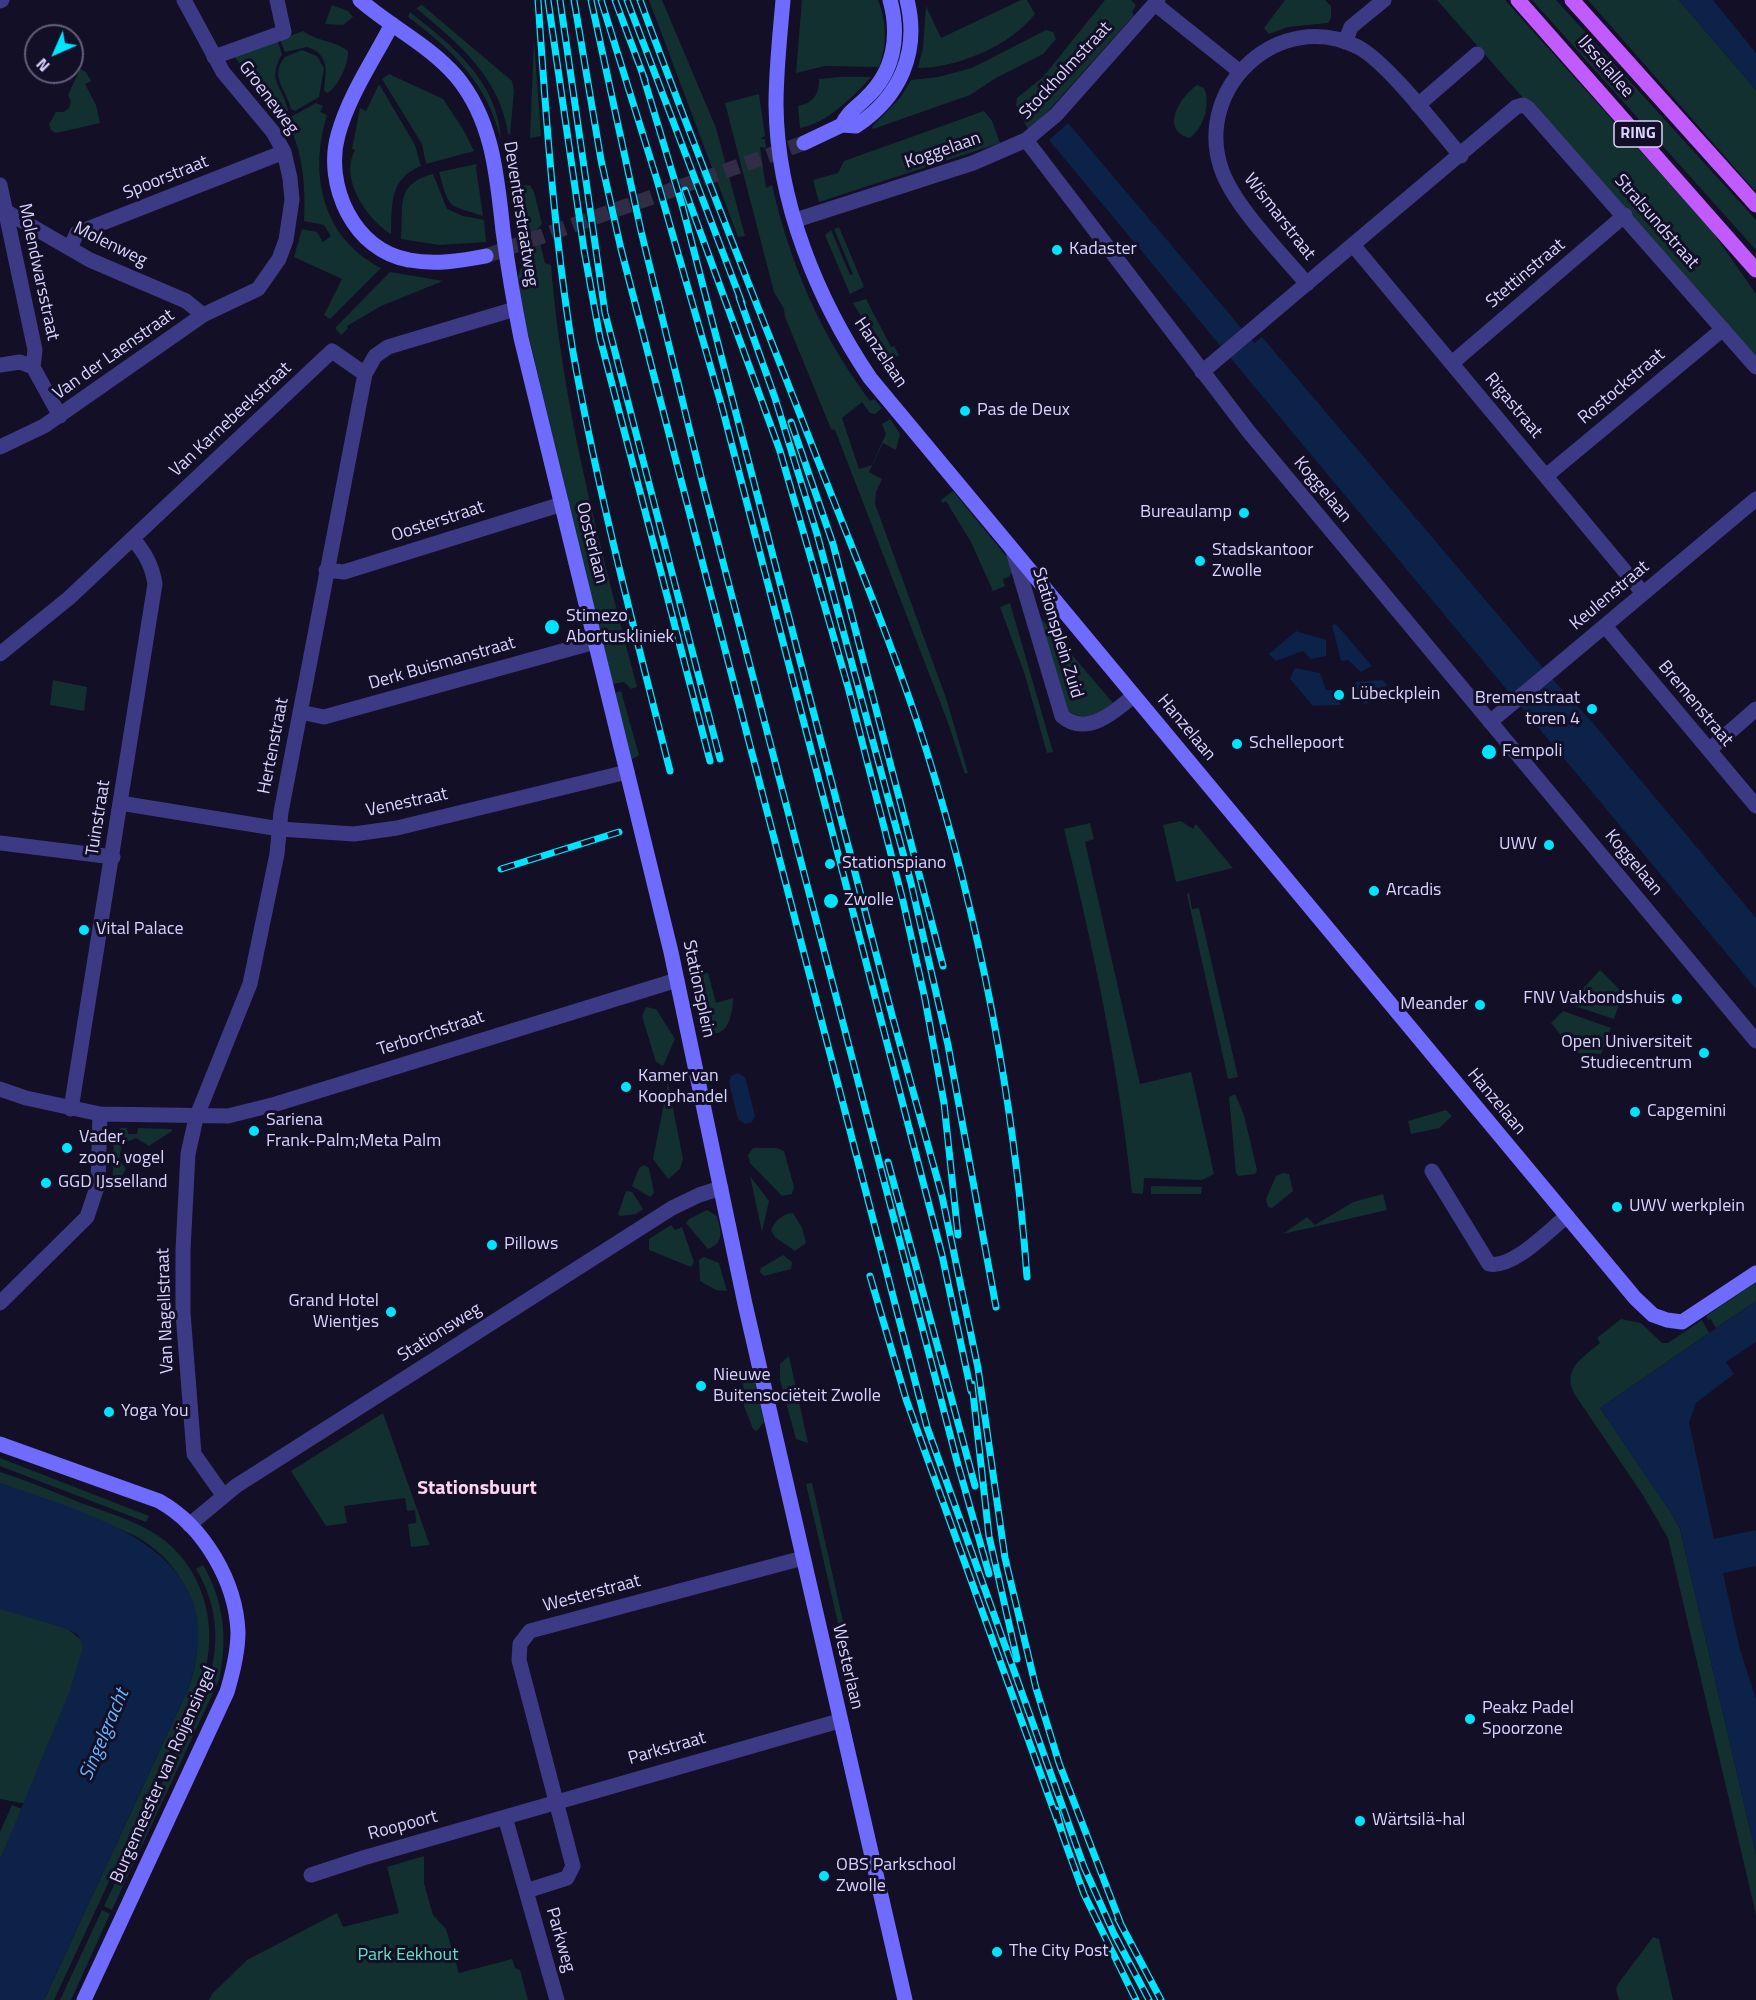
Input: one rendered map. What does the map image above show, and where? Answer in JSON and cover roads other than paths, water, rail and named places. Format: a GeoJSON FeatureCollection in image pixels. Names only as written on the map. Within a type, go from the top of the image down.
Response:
{"type":"FeatureCollection","features":[{"type":"Feature","properties":{"kind":"main road","name":"IJsselallee"},"geometry":{"type":"LineString","coordinates":[[1518,0],[1756,270]]}},
{"type":"Feature","properties":{"kind":"main road","name":"IJsselallee"},"geometry":{"type":"LineString","coordinates":[[1572,0],[1756,205]]}},
{"type":"Feature","properties":{"kind":"street","name":"Groeneweg"},"geometry":{"type":"LineString","coordinates":[[184,0],[223,72],[273,132],[284,152],[290,177],[292,200],[286,240],[279,259],[265,280],[258,289],[249,294]]}},
{"type":"Feature","properties":{"kind":"street","name":"Groeneweg"},"geometry":{"type":"LineString","coordinates":[[214,57],[284,32],[277,0]]}},
{"type":"Feature","properties":{"kind":"street","name":"Deventerstraatweg"},"geometry":{"type":"LineString","coordinates":[[360,0],[422,45],[456,76],[475,104],[488,132],[499,186],[515,309]]}},
{"type":"Feature","properties":{"kind":"street","name":"Hanzelaan"},"geometry":{"type":"LineString","coordinates":[[783,0],[777,125],[785,183],[818,284],[843,338],[870,378],[1635,1298],[1653,1315],[1682,1322],[1756,1273]]}},
{"type":"Feature","properties":{"kind":"street"},"geometry":{"type":"LineString","coordinates":[[842,125],[848,113],[878,84],[889,64],[895,44],[896,30],[890,0]]}},
{"type":"Feature","properties":{"kind":"street"},"geometry":{"type":"LineString","coordinates":[[804,143],[842,125],[856,126],[884,104],[900,80],[912,41],[907,0]]}},
{"type":"Feature","properties":{"kind":"street"},"geometry":{"type":"LineString","coordinates":[[1345,42],[1352,27],[1384,0]]}},
{"type":"Feature","properties":{"kind":"street"},"geometry":{"type":"LineString","coordinates":[[1157,2],[1239,71]]}},
{"type":"Feature","properties":{"kind":"street","name":"Stockholmstraat"},"geometry":{"type":"LineString","coordinates":[[1026,140],[1056,115],[1157,2]]}},
{"type":"Feature","properties":{"kind":"street"},"geometry":{"type":"LineString","coordinates":[[392,24],[352,98],[338,136],[334,158],[336,179],[344,208],[358,230],[377,246],[407,260],[442,262],[486,256]]}},
{"type":"Feature","properties":{"kind":"street","name":"Wismarstraat"},"geometry":{"type":"LineString","coordinates":[[1307,284],[1238,200],[1220,166],[1216,147],[1218,115],[1239,71],[1254,56],[1275,45],[1300,39],[1345,42],[1371,56],[1418,105],[1461,156]]}},
{"type":"Feature","properties":{"kind":"street"},"geometry":{"type":"LineString","coordinates":[[1418,105],[1477,54]]}},
{"type":"Feature","properties":{"kind":"street","name":"Wismarstraat"},"geometry":{"type":"LineString","coordinates":[[1202,372],[1461,156],[1516,107],[1523,105]]}},
{"type":"Feature","properties":{"kind":"street","name":"Stralsundstraat"},"geometry":{"type":"LineString","coordinates":[[1523,105],[1625,215],[1756,367]]}},
{"type":"Feature","properties":{"kind":"street","name":"Koggelaan"},"geometry":{"type":"LineString","coordinates":[[796,220],[973,163],[1026,140],[1202,372],[1327,528],[1756,1041]]}},
{"type":"Feature","properties":{"kind":"street","name":"Spoorstraat"},"geometry":{"type":"LineString","coordinates":[[70,248],[77,233],[284,152]]}},
{"type":"Feature","properties":{"kind":"street","name":"Molendwarsstraat"},"geometry":{"type":"LineString","coordinates":[[0,185],[2,210],[35,350],[33,367],[60,416]]}},
{"type":"Feature","properties":{"kind":"street","name":"Molenweg"},"geometry":{"type":"LineString","coordinates":[[2,210],[90,260],[186,301],[203,315]]}},
{"type":"Feature","properties":{"kind":"street","name":"Stettinstraat"},"geometry":{"type":"LineString","coordinates":[[1452,363],[1625,215]]}},
{"type":"Feature","properties":{"kind":"street","name":"Rigastraat"},"geometry":{"type":"LineString","coordinates":[[1353,245],[1643,593]]}},
{"type":"Feature","properties":{"kind":"street","name":"Van der Laenstraat"},"geometry":{"type":"LineString","coordinates":[[0,447],[60,416],[203,315],[249,294]]}},
{"type":"Feature","properties":{"kind":"street"},"geometry":{"type":"LineString","coordinates":[[365,374],[375,356],[388,347],[515,309]]}},
{"type":"Feature","properties":{"kind":"street","name":"Oosterlaan"},"geometry":{"type":"LineString","coordinates":[[515,309],[629,779]]}},
{"type":"Feature","properties":{"kind":"street","name":"Rostockstraat"},"geometry":{"type":"LineString","coordinates":[[1546,476],[1723,329]]}},
{"type":"Feature","properties":{"kind":"street","name":"Van Karnebeekstraat"},"geometry":{"type":"LineString","coordinates":[[0,654],[69,598],[332,351],[365,374]]}},
{"type":"Feature","properties":{"kind":"street","name":"Molendwarsstraat"},"geometry":{"type":"LineString","coordinates":[[0,365],[20,362],[33,367]]}},
{"type":"Feature","properties":{"kind":"street","name":"Hertenstraat"},"geometry":{"type":"LineString","coordinates":[[196,1118],[250,984],[259,952],[326,570],[365,374]]}},
{"type":"Feature","properties":{"kind":"street","name":"Keulenstraat"},"geometry":{"type":"LineString","coordinates":[[1490,722],[1756,500]]}},
{"type":"Feature","properties":{"kind":"street","name":"Oosterstraat"},"geometry":{"type":"LineString","coordinates":[[326,570],[344,572],[562,504]]}},
{"type":"Feature","properties":{"kind":"street","name":"Tuinstraat"},"geometry":{"type":"LineString","coordinates":[[71,1109],[155,584],[152,568],[145,552],[133,539]]}},
{"type":"Feature","properties":{"kind":"street","name":"Stationsplein Zuid"},"geometry":{"type":"LineString","coordinates":[[1013,551],[1062,716],[1071,722],[1081,724],[1102,719],[1133,696]]}},
{"type":"Feature","properties":{"kind":"street","name":"Bremenstraat"},"geometry":{"type":"LineString","coordinates":[[1605,626],[1756,806]]}},
{"type":"Feature","properties":{"kind":"street","name":"Derk Buismanstraat"},"geometry":{"type":"LineString","coordinates":[[300,712],[324,717],[595,642]]}},
{"type":"Feature","properties":{"kind":"street"},"geometry":{"type":"LineString","coordinates":[[1708,750],[1756,709]]}},
{"type":"Feature","properties":{"kind":"street","name":"Venestraat"},"geometry":{"type":"LineString","coordinates":[[120,803],[280,829],[327,833],[381,832],[629,779]]}},
{"type":"Feature","properties":{"kind":"street","name":"Stationsplein"},"geometry":{"type":"LineString","coordinates":[[629,779],[677,980],[754,1342]]}},
{"type":"Feature","properties":{"kind":"street"},"geometry":{"type":"LineString","coordinates":[[0,843],[112,857]]}},
{"type":"Feature","properties":{"kind":"street","name":"Terborchstraat"},"geometry":{"type":"LineString","coordinates":[[0,1089],[71,1109],[100,1114],[196,1118],[228,1116],[276,1104],[677,980]]}},
{"type":"Feature","properties":{"kind":"street"},"geometry":{"type":"LineString","coordinates":[[0,1303],[87,1217],[98,1184],[100,1114]]}},
{"type":"Feature","properties":{"kind":"street","name":"Van Nagellstraat"},"geometry":{"type":"LineString","coordinates":[[196,1118],[189,1146],[184,1205],[184,1336],[194,1454],[223,1495]]}},
{"type":"Feature","properties":{"kind":"street"},"geometry":{"type":"LineString","coordinates":[[1432,1171],[1489,1264],[1499,1266],[1512,1260],[1567,1216]]}},
{"type":"Feature","properties":{"kind":"street","name":"Stationsweg"},"geometry":{"type":"LineString","coordinates":[[189,1525],[223,1495],[672,1208],[699,1195],[721,1188]]}},
{"type":"Feature","properties":{"kind":"street","name":"Westerlaan"},"geometry":{"type":"LineString","coordinates":[[754,1342],[905,2000]]}},
{"type":"Feature","properties":{"kind":"street","name":"Burgemeester van Roijensingel"},"geometry":{"type":"LineString","coordinates":[[0,1444],[159,1502],[189,1525],[217,1562],[234,1608],[238,1635],[234,1670],[221,1705],[84,2000]]}},
{"type":"Feature","properties":{"kind":"street","name":"Westerstraat"},"geometry":{"type":"LineString","coordinates":[[555,1802],[519,1660],[520,1644],[530,1631],[803,1558]]}},
{"type":"Feature","properties":{"kind":"street","name":"Parkstraat"},"geometry":{"type":"LineString","coordinates":[[505,1817],[840,1721]]}},
{"type":"Feature","properties":{"kind":"street","name":"Parkweg"},"geometry":{"type":"LineString","coordinates":[[526,1891],[567,1878],[573,1866],[555,1802]]}},
{"type":"Feature","properties":{"kind":"street","name":"Parkweg"},"geometry":{"type":"LineString","coordinates":[[505,1817],[556,2000]]}},
{"type":"Feature","properties":{"kind":"street","name":"Roopoort"},"geometry":{"type":"LineString","coordinates":[[311,1875],[505,1817]]}},
{"type":"Feature","properties":{"kind":"water"},"geometry":{"type":"Polygon","coordinates":[[[1679,0],[1713,0],[1756,53],[1756,90],[1679,0]]]}},
{"type":"Feature","properties":{"kind":"water"},"geometry":{"type":"Polygon","coordinates":[[[1068,123],[1254,343],[1262,337],[1555,682],[1592,722],[1756,918],[1756,989],[1049,140],[1068,123]]]}},
{"type":"Feature","properties":{"kind":"water"},"geometry":{"type":"Polygon","coordinates":[[[1336,624],[1372,666],[1361,672],[1348,660],[1341,661],[1332,625],[1336,624]]]}},
{"type":"Feature","properties":{"kind":"water"},"geometry":{"type":"Polygon","coordinates":[[[1296,631],[1326,640],[1326,656],[1311,659],[1303,651],[1276,661],[1269,654],[1296,631]]]}},
{"type":"Feature","properties":{"kind":"water"},"geometry":{"type":"Polygon","coordinates":[[[1295,668],[1320,673],[1326,690],[1339,691],[1340,705],[1313,706],[1290,679],[1295,668]]]}},
{"type":"Feature","properties":{"kind":"water"},"geometry":{"type":"Polygon","coordinates":[[[1383,680],[1387,685],[1366,704],[1349,695],[1356,682],[1383,680]]]}},
{"type":"Feature","properties":{"kind":"water"},"geometry":{"type":"Polygon","coordinates":[[[738,1073],[745,1077],[755,1116],[752,1122],[745,1124],[738,1119],[729,1082],[731,1076],[738,1073]]]}},
{"type":"Feature","properties":{"kind":"water"},"geometry":{"type":"Polygon","coordinates":[[[1756,1301],[1756,1342],[1726,1362],[1734,1374],[1696,1403],[1689,1422],[1714,1539],[1756,1530],[1756,1566],[1723,1573],[1740,1650],[1756,1699],[1756,1855],[1680,1529],[1600,1408],[1756,1301]]]}},
{"type":"Feature","properties":{"kind":"water","name":"Singelgracht"},"geometry":{"type":"Polygon","coordinates":[[[0,1483],[77,1510],[115,1527],[149,1547],[176,1572],[193,1603],[199,1641],[189,1687],[44,2000],[0,2000],[0,1860],[70,1690],[83,1647],[78,1635],[68,1629],[0,1609],[0,1483]]]}},
{"type":"Feature","properties":{"kind":"tunnel"},"geometry":{"type":"LineString","coordinates":[[486,256],[804,143]]}},
{"type":"Feature","properties":{"kind":"railway"},"geometry":{"type":"LineString","coordinates":[[538,0],[556,220],[573,352],[605,510],[670,771]]}},
{"type":"Feature","properties":{"kind":"railway"},"geometry":{"type":"LineString","coordinates":[[548,0],[584,250],[600,338],[710,761]]}},
{"type":"Feature","properties":{"kind":"railway"},"geometry":{"type":"LineString","coordinates":[[560,0],[605,313],[720,759]]}},
{"type":"Feature","properties":{"kind":"railway"},"geometry":{"type":"LineString","coordinates":[[574,0],[601,160],[621,249],[927,1427],[1084,1867],[1114,1934],[1149,2000]]}},
{"type":"Feature","properties":{"kind":"railway"},"geometry":{"type":"LineString","coordinates":[[591,0],[641,231],[705,493],[958,1465],[989,1574]]}},
{"type":"Feature","properties":{"kind":"railway"},"geometry":{"type":"LineString","coordinates":[[601,0],[657,180],[722,407],[942,1255],[971,1391]]}},
{"type":"Feature","properties":{"kind":"railway"},"geometry":{"type":"LineString","coordinates":[[615,0],[645,80]]}},
{"type":"Feature","properties":{"kind":"railway"},"geometry":{"type":"LineString","coordinates":[[627,0],[742,303]]}},
{"type":"Feature","properties":{"kind":"railway"},"geometry":{"type":"LineString","coordinates":[[640,0],[876,609],[926,749],[962,878],[992,1010],[1013,1143],[1027,1277]]}},
{"type":"Feature","properties":{"kind":"railway"},"geometry":{"type":"LineString","coordinates":[[642,72],[682,205],[893,1019],[942,1196],[978,1368],[1005,1558],[1036,1688],[1059,1763],[1122,1927]]}},
{"type":"Feature","properties":{"kind":"railway"},"geometry":{"type":"LineString","coordinates":[[685,190],[780,451],[848,687],[903,901],[925,999],[944,1103],[958,1235]]}},
{"type":"Feature","properties":{"kind":"railway"},"geometry":{"type":"LineString","coordinates":[[739,297],[775,398],[817,534],[911,883],[948,1045],[996,1307]]}},
{"type":"Feature","properties":{"kind":"railway"},"geometry":{"type":"LineString","coordinates":[[791,422],[833,544],[943,966]]}},
{"type":"Feature","properties":{"kind":"railway"},"geometry":{"type":"LineString","coordinates":[[501,869],[619,832]]}},
{"type":"Feature","properties":{"kind":"railway"},"geometry":{"type":"LineString","coordinates":[[888,1162],[975,1486]]}},
{"type":"Feature","properties":{"kind":"railway"},"geometry":{"type":"LineString","coordinates":[[870,1276],[906,1399],[1084,1894],[1136,2000]]}},
{"type":"Feature","properties":{"kind":"railway"},"geometry":{"type":"LineString","coordinates":[[972,1384],[989,1536],[1017,1659]]}},
{"type":"Feature","properties":{"kind":"railway"},"geometry":{"type":"LineString","coordinates":[[1056,1810],[1064,1839]]}},
{"type":"Feature","properties":{"kind":"railway"},"geometry":{"type":"LineString","coordinates":[[1118,1919],[1161,2000]]}},
{"type":"Feature","properties":{"kind":"place","name":"Kadaster"},"geometry":{"type":"Point","coordinates":[1057,250]}},
{"type":"Feature","properties":{"kind":"place","name":"Pas de Deux"},"geometry":{"type":"Point","coordinates":[965,411]}},
{"type":"Feature","properties":{"kind":"place","name":"Bureaulamp"},"geometry":{"type":"Point","coordinates":[1244,513]}},
{"type":"Feature","properties":{"kind":"place","name":"Stadskantoor Zwolle"},"geometry":{"type":"Point","coordinates":[1200,561]}},
{"type":"Feature","properties":{"kind":"place","name":"Stimezo Abortuskliniek"},"geometry":{"type":"Point","coordinates":[552,627]}},
{"type":"Feature","properties":{"kind":"place","name":"Lübeckplein"},"geometry":{"type":"Point","coordinates":[1339,695]}},
{"type":"Feature","properties":{"kind":"place","name":"Bremenstraat toren 4"},"geometry":{"type":"Point","coordinates":[1592,709]}},
{"type":"Feature","properties":{"kind":"place","name":"Schellepoort"},"geometry":{"type":"Point","coordinates":[1237,744]}},
{"type":"Feature","properties":{"kind":"place","name":"Fempoli"},"geometry":{"type":"Point","coordinates":[1489,752]}},
{"type":"Feature","properties":{"kind":"place","name":"UWV"},"geometry":{"type":"Point","coordinates":[1549,845]}},
{"type":"Feature","properties":{"kind":"place","name":"Stationspiano"},"geometry":{"type":"Point","coordinates":[830,864]}},
{"type":"Feature","properties":{"kind":"place","name":"Arcadis"},"geometry":{"type":"Point","coordinates":[1374,891]}},
{"type":"Feature","properties":{"kind":"place","name":"Zwolle"},"geometry":{"type":"Point","coordinates":[831,901]}},
{"type":"Feature","properties":{"kind":"place","name":"Vital Palace"},"geometry":{"type":"Point","coordinates":[84,930]}},
{"type":"Feature","properties":{"kind":"place","name":"FNV Vakbondshuis"},"geometry":{"type":"Point","coordinates":[1677,999]}},
{"type":"Feature","properties":{"kind":"place","name":"Meander"},"geometry":{"type":"Point","coordinates":[1480,1005]}},
{"type":"Feature","properties":{"kind":"place","name":"Open Universiteit Studiecentrum"},"geometry":{"type":"Point","coordinates":[1704,1053]}},
{"type":"Feature","properties":{"kind":"place","name":"Kamer van Koophandel"},"geometry":{"type":"Point","coordinates":[626,1087]}},
{"type":"Feature","properties":{"kind":"place","name":"Capgemini"},"geometry":{"type":"Point","coordinates":[1635,1112]}},
{"type":"Feature","properties":{"kind":"place","name":"Sariena Frank-Palm;Meta Palm"},"geometry":{"type":"Point","coordinates":[254,1131]}},
{"type":"Feature","properties":{"kind":"place","name":"Vader, zoon, vogel"},"geometry":{"type":"Point","coordinates":[67,1148]}},
{"type":"Feature","properties":{"kind":"place","name":"GGD IJsselland"},"geometry":{"type":"Point","coordinates":[46,1183]}},
{"type":"Feature","properties":{"kind":"place","name":"UWV werkplein"},"geometry":{"type":"Point","coordinates":[1617,1207]}},
{"type":"Feature","properties":{"kind":"place","name":"Pillows"},"geometry":{"type":"Point","coordinates":[492,1245]}},
{"type":"Feature","properties":{"kind":"place","name":"Grand Hotel Wientjes"},"geometry":{"type":"Point","coordinates":[391,1312]}},
{"type":"Feature","properties":{"kind":"place","name":"Nieuwe Buitensociëteit Zwolle"},"geometry":{"type":"Point","coordinates":[701,1386]}},
{"type":"Feature","properties":{"kind":"place","name":"Yoga You"},"geometry":{"type":"Point","coordinates":[109,1412]}},
{"type":"Feature","properties":{"kind":"place","name":"Peakz Padel Spoorzone"},"geometry":{"type":"Point","coordinates":[1470,1719]}},
{"type":"Feature","properties":{"kind":"place","name":"Wärtsilä-hal"},"geometry":{"type":"Point","coordinates":[1360,1821]}},
{"type":"Feature","properties":{"kind":"place","name":"OBS Parkschool Zwolle"},"geometry":{"type":"Point","coordinates":[824,1876]}},
{"type":"Feature","properties":{"kind":"place","name":"The City Post"},"geometry":{"type":"Point","coordinates":[997,1952]}},
{"type":"Feature","properties":{"kind":"district","name":"Stationsbuurt"},"geometry":{"type":"Point","coordinates":[477,1489]}},
{"type":"Feature","properties":{"kind":"park label","name":"Park Eekhout"},"geometry":{"type":"Point","coordinates":[408,1956]}}]}
